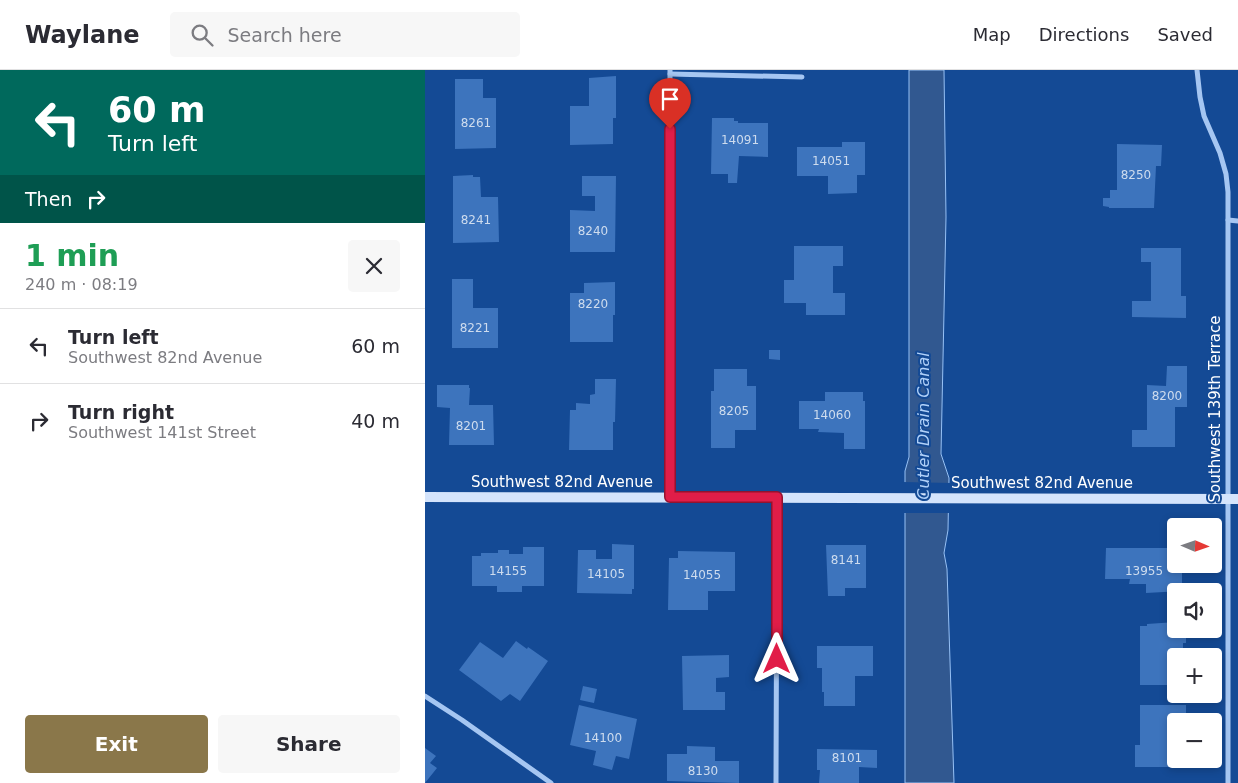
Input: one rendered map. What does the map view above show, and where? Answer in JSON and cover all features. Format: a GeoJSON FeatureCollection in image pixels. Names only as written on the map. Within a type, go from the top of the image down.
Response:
{"type":"FeatureCollection","features":[{"type":"Feature","properties":{"kind":"street","name":"Southwest 139th Terrace"},"geometry":{"type":"LineString","coordinates":[[1197,70],[1199,97],[1204,116],[1221,152],[1226,174],[1233,499],[1228,783]]}},
{"type":"Feature","properties":{"kind":"street"},"geometry":{"type":"LineString","coordinates":[[670,497],[670,72],[802,77]]}},
{"type":"Feature","properties":{"kind":"street"},"geometry":{"type":"LineString","coordinates":[[1228,220],[1238,221]]}},
{"type":"Feature","properties":{"kind":"street","name":"Southwest 82nd Avenue"},"geometry":{"type":"LineString","coordinates":[[425,497],[1233,499]]}},
{"type":"Feature","properties":{"kind":"street"},"geometry":{"type":"LineString","coordinates":[[776,783],[777,497]]}},
{"type":"Feature","properties":{"kind":"street"},"geometry":{"type":"LineString","coordinates":[[425,696],[551,783]]}},
{"type":"Feature","properties":{"kind":"water","name":"Cutler Drain Canal"},"geometry":{"type":"Polygon","coordinates":[[[909,70],[944,70],[946,217],[941,454],[949,478],[948,530],[944,553],[947,569],[954,783],[905,783],[905,471],[909,457],[909,70]]]}},
{"type":"Feature","properties":{"kind":"pier"},"geometry":{"type":"Polygon","coordinates":[[[902,482],[951,483],[951,513],[902,513],[902,482]]]}},
{"type":"Feature","properties":{"kind":"building"},"geometry":{"type":"Polygon","coordinates":[[[616,76],[616,118],[613,118],[613,144],[570,145],[570,106],[589,106],[589,78],[616,76]]]}},
{"type":"Feature","properties":{"kind":"building"},"geometry":{"type":"Polygon","coordinates":[[[455,79],[483,79],[483,98],[496,98],[496,148],[455,149],[455,79]]]}},
{"type":"Feature","properties":{"kind":"building"},"geometry":{"type":"Polygon","coordinates":[[[712,118],[734,118],[734,121],[738,121],[738,123],[768,123],[768,157],[739,156],[737,183],[728,183],[728,174],[711,174],[712,118]]]}},
{"type":"Feature","properties":{"kind":"building"},"geometry":{"type":"Polygon","coordinates":[[[842,142],[865,142],[865,175],[857,175],[857,193],[828,194],[828,176],[797,176],[797,147],[842,147],[842,142]]]}},
{"type":"Feature","properties":{"kind":"building"},"geometry":{"type":"Polygon","coordinates":[[[1117,144],[1162,145],[1161,166],[1156,166],[1154,208],[1109,208],[1103,206],[1103,198],[1110,198],[1110,190],[1117,190],[1117,144]]]}},
{"type":"Feature","properties":{"kind":"building"},"geometry":{"type":"Polygon","coordinates":[[[473,175],[473,177],[480,177],[481,197],[498,197],[499,242],[453,243],[453,176],[473,175]]]}},
{"type":"Feature","properties":{"kind":"building"},"geometry":{"type":"Polygon","coordinates":[[[582,176],[616,176],[615,252],[570,252],[570,210],[595,211],[595,196],[582,196],[582,176]]]}},
{"type":"Feature","properties":{"kind":"building"},"geometry":{"type":"Polygon","coordinates":[[[794,246],[843,246],[843,266],[833,266],[833,293],[845,293],[845,315],[806,315],[806,303],[784,303],[784,280],[794,280],[794,246]]]}},
{"type":"Feature","properties":{"kind":"building"},"geometry":{"type":"Polygon","coordinates":[[[1141,248],[1181,248],[1181,296],[1186,296],[1186,318],[1132,317],[1132,301],[1151,301],[1151,262],[1141,262],[1141,248]]]}},
{"type":"Feature","properties":{"kind":"building"},"geometry":{"type":"Polygon","coordinates":[[[452,279],[473,279],[473,308],[498,308],[498,348],[452,348],[452,279]]]}},
{"type":"Feature","properties":{"kind":"building"},"geometry":{"type":"Polygon","coordinates":[[[615,282],[613,342],[570,342],[570,293],[584,293],[584,283],[615,282]]]}},
{"type":"Feature","properties":{"kind":"building"},"geometry":{"type":"Polygon","coordinates":[[[769,350],[780,350],[780,360],[769,359],[769,350]]]}},
{"type":"Feature","properties":{"kind":"building"},"geometry":{"type":"Polygon","coordinates":[[[1167,366],[1187,366],[1187,407],[1175,407],[1175,447],[1132,447],[1132,430],[1147,430],[1147,385],[1166,386],[1167,366]]]}},
{"type":"Feature","properties":{"kind":"building"},"geometry":{"type":"Polygon","coordinates":[[[714,369],[747,369],[747,386],[756,386],[756,430],[735,430],[735,448],[711,448],[711,391],[714,391],[714,369]]]}},
{"type":"Feature","properties":{"kind":"building"},"geometry":{"type":"Polygon","coordinates":[[[595,379],[616,379],[613,450],[569,450],[570,410],[576,410],[576,403],[590,404],[590,395],[595,394],[595,379]]]}},
{"type":"Feature","properties":{"kind":"building"},"geometry":{"type":"Polygon","coordinates":[[[437,385],[469,385],[469,405],[493,405],[494,445],[449,445],[450,408],[437,407],[437,385]]]}},
{"type":"Feature","properties":{"kind":"building"},"geometry":{"type":"Polygon","coordinates":[[[825,392],[863,392],[863,401],[865,401],[865,449],[844,449],[844,433],[818,432],[819,429],[799,429],[799,401],[825,401],[825,392]]]}},
{"type":"Feature","properties":{"kind":"building"},"geometry":{"type":"Polygon","coordinates":[[[612,544],[634,545],[634,589],[632,589],[632,594],[577,593],[578,550],[596,550],[596,559],[612,559],[612,544]]]}},
{"type":"Feature","properties":{"kind":"building"},"geometry":{"type":"Polygon","coordinates":[[[826,545],[866,545],[866,588],[845,588],[845,596],[828,596],[826,545]]]}},
{"type":"Feature","properties":{"kind":"building"},"geometry":{"type":"Polygon","coordinates":[[[523,547],[544,547],[544,586],[522,586],[522,592],[497,592],[497,586],[472,586],[472,556],[481,556],[481,553],[498,553],[498,550],[509,550],[509,554],[523,554],[523,547]]]}},
{"type":"Feature","properties":{"kind":"building"},"geometry":{"type":"Polygon","coordinates":[[[1106,548],[1167,548],[1167,573],[1182,573],[1182,583],[1167,583],[1167,592],[1146,593],[1146,584],[1129,584],[1130,579],[1105,579],[1106,548]]]}},
{"type":"Feature","properties":{"kind":"building"},"geometry":{"type":"Polygon","coordinates":[[[678,551],[735,552],[735,591],[708,591],[708,610],[668,610],[669,558],[678,558],[678,551]]]}},
{"type":"Feature","properties":{"kind":"building"},"geometry":{"type":"Polygon","coordinates":[[[1167,623],[1167,638],[1186,638],[1183,648],[1167,648],[1167,685],[1140,685],[1140,626],[1147,626],[1147,624],[1167,623]]]}},
{"type":"Feature","properties":{"kind":"building"},"geometry":{"type":"Polygon","coordinates":[[[516,641],[548,661],[520,701],[510,694],[501,701],[459,670],[480,642],[503,658],[516,641]]]}},
{"type":"Feature","properties":{"kind":"building"},"geometry":{"type":"Polygon","coordinates":[[[817,646],[873,646],[873,676],[855,676],[855,706],[824,706],[822,668],[817,668],[817,646]]]}},
{"type":"Feature","properties":{"kind":"building"},"geometry":{"type":"Polygon","coordinates":[[[729,655],[729,677],[716,678],[716,692],[725,692],[725,710],[683,710],[682,656],[729,655]]]}},
{"type":"Feature","properties":{"kind":"building"},"geometry":{"type":"Polygon","coordinates":[[[583,686],[597,689],[594,703],[580,700],[583,686]]]}},
{"type":"Feature","properties":{"kind":"building"},"geometry":{"type":"Polygon","coordinates":[[[579,705],[637,719],[629,759],[616,756],[612,770],[593,765],[596,751],[570,745],[579,705]]]}},
{"type":"Feature","properties":{"kind":"building"},"geometry":{"type":"Polygon","coordinates":[[[1140,705],[1186,705],[1186,713],[1167,713],[1167,767],[1135,767],[1135,745],[1140,745],[1140,705]]]}},
{"type":"Feature","properties":{"kind":"building"},"geometry":{"type":"Polygon","coordinates":[[[687,746],[715,747],[715,761],[739,761],[739,783],[667,781],[667,754],[687,754],[687,746]]]}},
{"type":"Feature","properties":{"kind":"building"},"geometry":{"type":"Polygon","coordinates":[[[425,748],[436,756],[430,763],[437,768],[425,783],[425,748]]]}},
{"type":"Feature","properties":{"kind":"building"},"geometry":{"type":"Polygon","coordinates":[[[817,749],[877,750],[877,768],[859,767],[859,783],[819,783],[820,770],[817,770],[817,749]]]}},
{"type":"Feature","properties":{"kind":"route"},"geometry":{"type":"LineString","coordinates":[[670,129],[670,497],[777,497],[777,659]]}}]}
